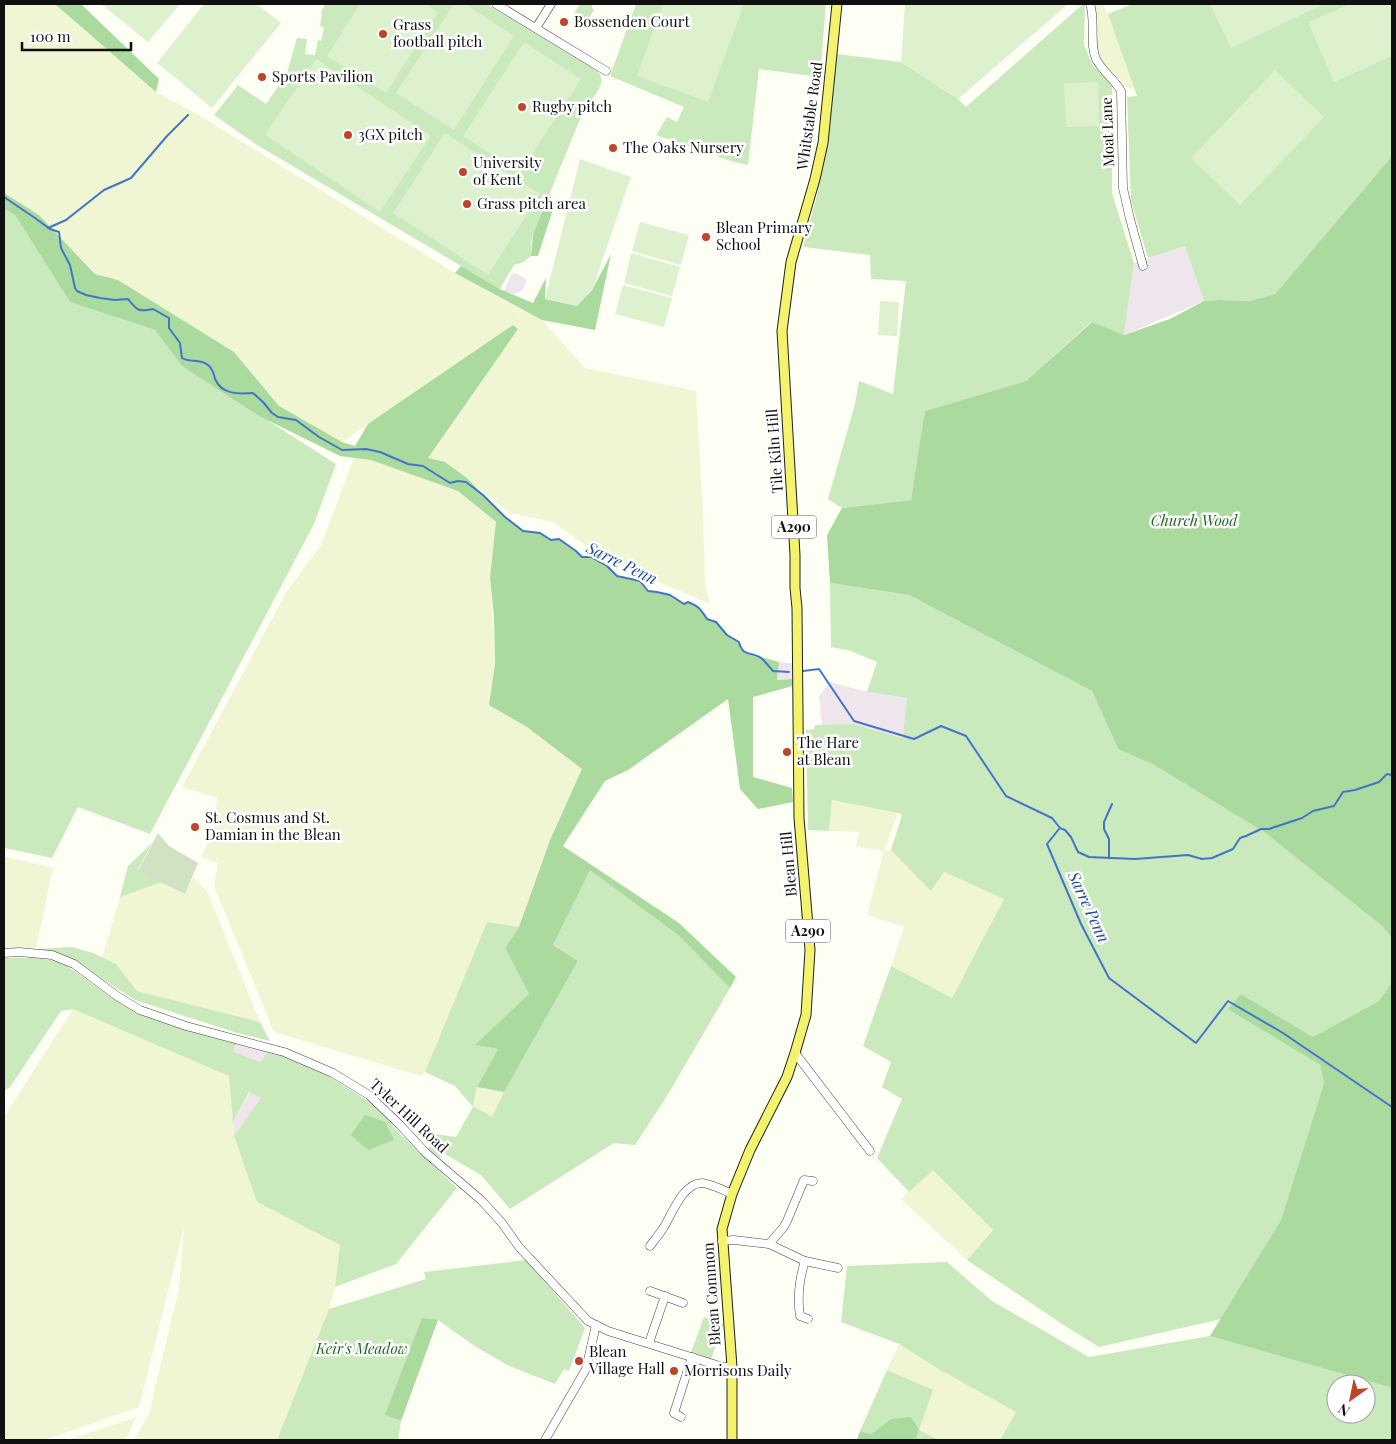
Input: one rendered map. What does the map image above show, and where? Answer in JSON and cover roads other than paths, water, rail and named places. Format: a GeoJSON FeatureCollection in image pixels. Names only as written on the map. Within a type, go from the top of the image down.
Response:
{"type":"FeatureCollection","features":[{"type":"Feature","properties":{"kind":"main road","name":"Whitstable Road"},"geometry":{"type":"LineString","coordinates":[[784,319],[791,262],[815,179],[823,143],[837,4]]}},
{"type":"Feature","properties":{"kind":"main road","name":"Tile Kiln Hill"},"geometry":{"type":"LineString","coordinates":[[784,319],[782,353],[795,555],[798,701]]}},
{"type":"Feature","properties":{"kind":"main road","name":"Blean Hill"},"geometry":{"type":"LineString","coordinates":[[750,1150],[786,1077],[806,1015],[810,950],[799,818],[798,701]]}},
{"type":"Feature","properties":{"kind":"main road","name":"Blean Common"},"geometry":{"type":"LineString","coordinates":[[732,1440],[732,1367],[722,1229],[732,1194],[750,1150]]}},
{"type":"Feature","properties":{"kind":"street"},"geometry":{"type":"LineString","coordinates":[[496,4],[606,71]]}},
{"type":"Feature","properties":{"kind":"street"},"geometry":{"type":"LineString","coordinates":[[536,28],[551,4]]}},
{"type":"Feature","properties":{"kind":"street","name":"Moat Lane"},"geometry":{"type":"LineString","coordinates":[[1090,4],[1096,58],[1120,91],[1123,188],[1143,266]]}},
{"type":"Feature","properties":{"kind":"street","name":"Tyler Hill Road"},"geometry":{"type":"LineString","coordinates":[[4,953],[52,954],[74,964],[140,1010],[186,1026],[284,1052],[334,1073],[369,1095],[426,1153],[481,1200],[502,1223],[519,1247],[588,1321],[608,1331],[722,1367],[732,1367]]}},
{"type":"Feature","properties":{"kind":"street"},"geometry":{"type":"LineString","coordinates":[[795,1053],[870,1151]]}},
{"type":"Feature","properties":{"kind":"street"},"geometry":{"type":"LineString","coordinates":[[769,1244],[784,1228],[804,1180],[813,1181]]}},
{"type":"Feature","properties":{"kind":"street"},"geometry":{"type":"LineString","coordinates":[[650,1246],[665,1226],[674,1208],[691,1187],[696,1184],[706,1184],[732,1194]]}},
{"type":"Feature","properties":{"kind":"street"},"geometry":{"type":"LineString","coordinates":[[722,1241],[734,1240],[769,1244],[805,1262],[838,1268]]}},
{"type":"Feature","properties":{"kind":"street"},"geometry":{"type":"LineString","coordinates":[[805,1262],[800,1276],[798,1302],[800,1316],[808,1319]]}},
{"type":"Feature","properties":{"kind":"street"},"geometry":{"type":"LineString","coordinates":[[650,1291],[683,1303]]}},
{"type":"Feature","properties":{"kind":"street"},"geometry":{"type":"LineString","coordinates":[[649,1343],[665,1296]]}},
{"type":"Feature","properties":{"kind":"street"},"geometry":{"type":"LineString","coordinates":[[545,1440],[586,1369],[596,1326]]}},
{"type":"Feature","properties":{"kind":"street"},"geometry":{"type":"LineString","coordinates":[[681,1417],[674,1413],[692,1357]]}},
{"type":"Feature","properties":{"kind":"waterway"},"geometry":{"type":"LineString","coordinates":[[48,228],[66,220],[104,190],[131,178],[188,115]]}},
{"type":"Feature","properties":{"kind":"waterway","name":"Sarre Penn"},"geometry":{"type":"LineString","coordinates":[[4,197],[50,229],[59,232],[61,248],[70,265],[77,291],[100,298],[128,299],[139,310],[153,309],[169,318],[169,328],[180,343],[182,358],[208,365],[212,369],[218,384],[226,391],[253,393],[278,417],[296,420],[319,437],[342,450],[366,449],[380,452],[408,464],[423,466],[450,483],[466,482],[523,531],[540,533],[551,540],[559,539],[582,557],[591,557],[607,566],[617,576],[640,581],[648,591],[670,595],[684,604],[688,602],[695,605],[707,619],[716,622],[727,635],[739,642],[745,652],[761,658],[773,671],[789,672]]}},
{"type":"Feature","properties":{"kind":"waterway"},"geometry":{"type":"LineString","coordinates":[[803,671],[819,669],[854,721],[914,739],[941,726],[966,736],[1006,796],[1052,818],[1071,837],[1078,852],[1089,857],[1135,859],[1188,855],[1202,859],[1212,858],[1233,849],[1240,838],[1261,829],[1269,829],[1302,818],[1313,811],[1334,806],[1343,792],[1379,782],[1387,774],[1392,775]]}},
{"type":"Feature","properties":{"kind":"waterway"},"geometry":{"type":"LineString","coordinates":[[1109,858],[1109,839],[1104,829],[1104,822],[1112,804]]}},
{"type":"Feature","properties":{"kind":"waterway","name":"Sarre Penn"},"geometry":{"type":"LineString","coordinates":[[1059,829],[1047,844],[1081,924],[1109,978],[1196,1043],[1228,1001],[1283,1033],[1392,1107]]}},
{"type":"Feature","properties":{"kind":"place","name":"Bossenden Court"},"geometry":{"type":"Point","coordinates":[564,22]}},
{"type":"Feature","properties":{"kind":"place","name":"Grass football pitch"},"geometry":{"type":"Point","coordinates":[383,34]}},
{"type":"Feature","properties":{"kind":"place","name":"Sports Pavilion"},"geometry":{"type":"Point","coordinates":[262,77]}},
{"type":"Feature","properties":{"kind":"place","name":"Rugby pitch"},"geometry":{"type":"Point","coordinates":[522,107]}},
{"type":"Feature","properties":{"kind":"place","name":"3GX pitch"},"geometry":{"type":"Point","coordinates":[348,135]}},
{"type":"Feature","properties":{"kind":"place","name":"The Oaks Nursery"},"geometry":{"type":"Point","coordinates":[613,148]}},
{"type":"Feature","properties":{"kind":"place","name":"University of Kent"},"geometry":{"type":"Point","coordinates":[463,172]}},
{"type":"Feature","properties":{"kind":"place","name":"Grass pitch area"},"geometry":{"type":"Point","coordinates":[467,204]}},
{"type":"Feature","properties":{"kind":"place","name":"Blean Primary School"},"geometry":{"type":"Point","coordinates":[706,237]}},
{"type":"Feature","properties":{"kind":"place","name":"The Hare at Blean"},"geometry":{"type":"Point","coordinates":[787,752]}},
{"type":"Feature","properties":{"kind":"place","name":"St. Cosmus and St. Damian in the Blean"},"geometry":{"type":"Point","coordinates":[195,827]}},
{"type":"Feature","properties":{"kind":"place","name":"Blean Village Hall"},"geometry":{"type":"Point","coordinates":[579,1361]}},
{"type":"Feature","properties":{"kind":"place","name":"Morrisons Daily"},"geometry":{"type":"Point","coordinates":[674,1371]}},
{"type":"Feature","properties":{"kind":"park label","name":"Church Wood"},"geometry":{"type":"Point","coordinates":[1194,521]}},
{"type":"Feature","properties":{"kind":"park label","name":"Keir's Meadow"},"geometry":{"type":"Point","coordinates":[362,1349]}}]}
